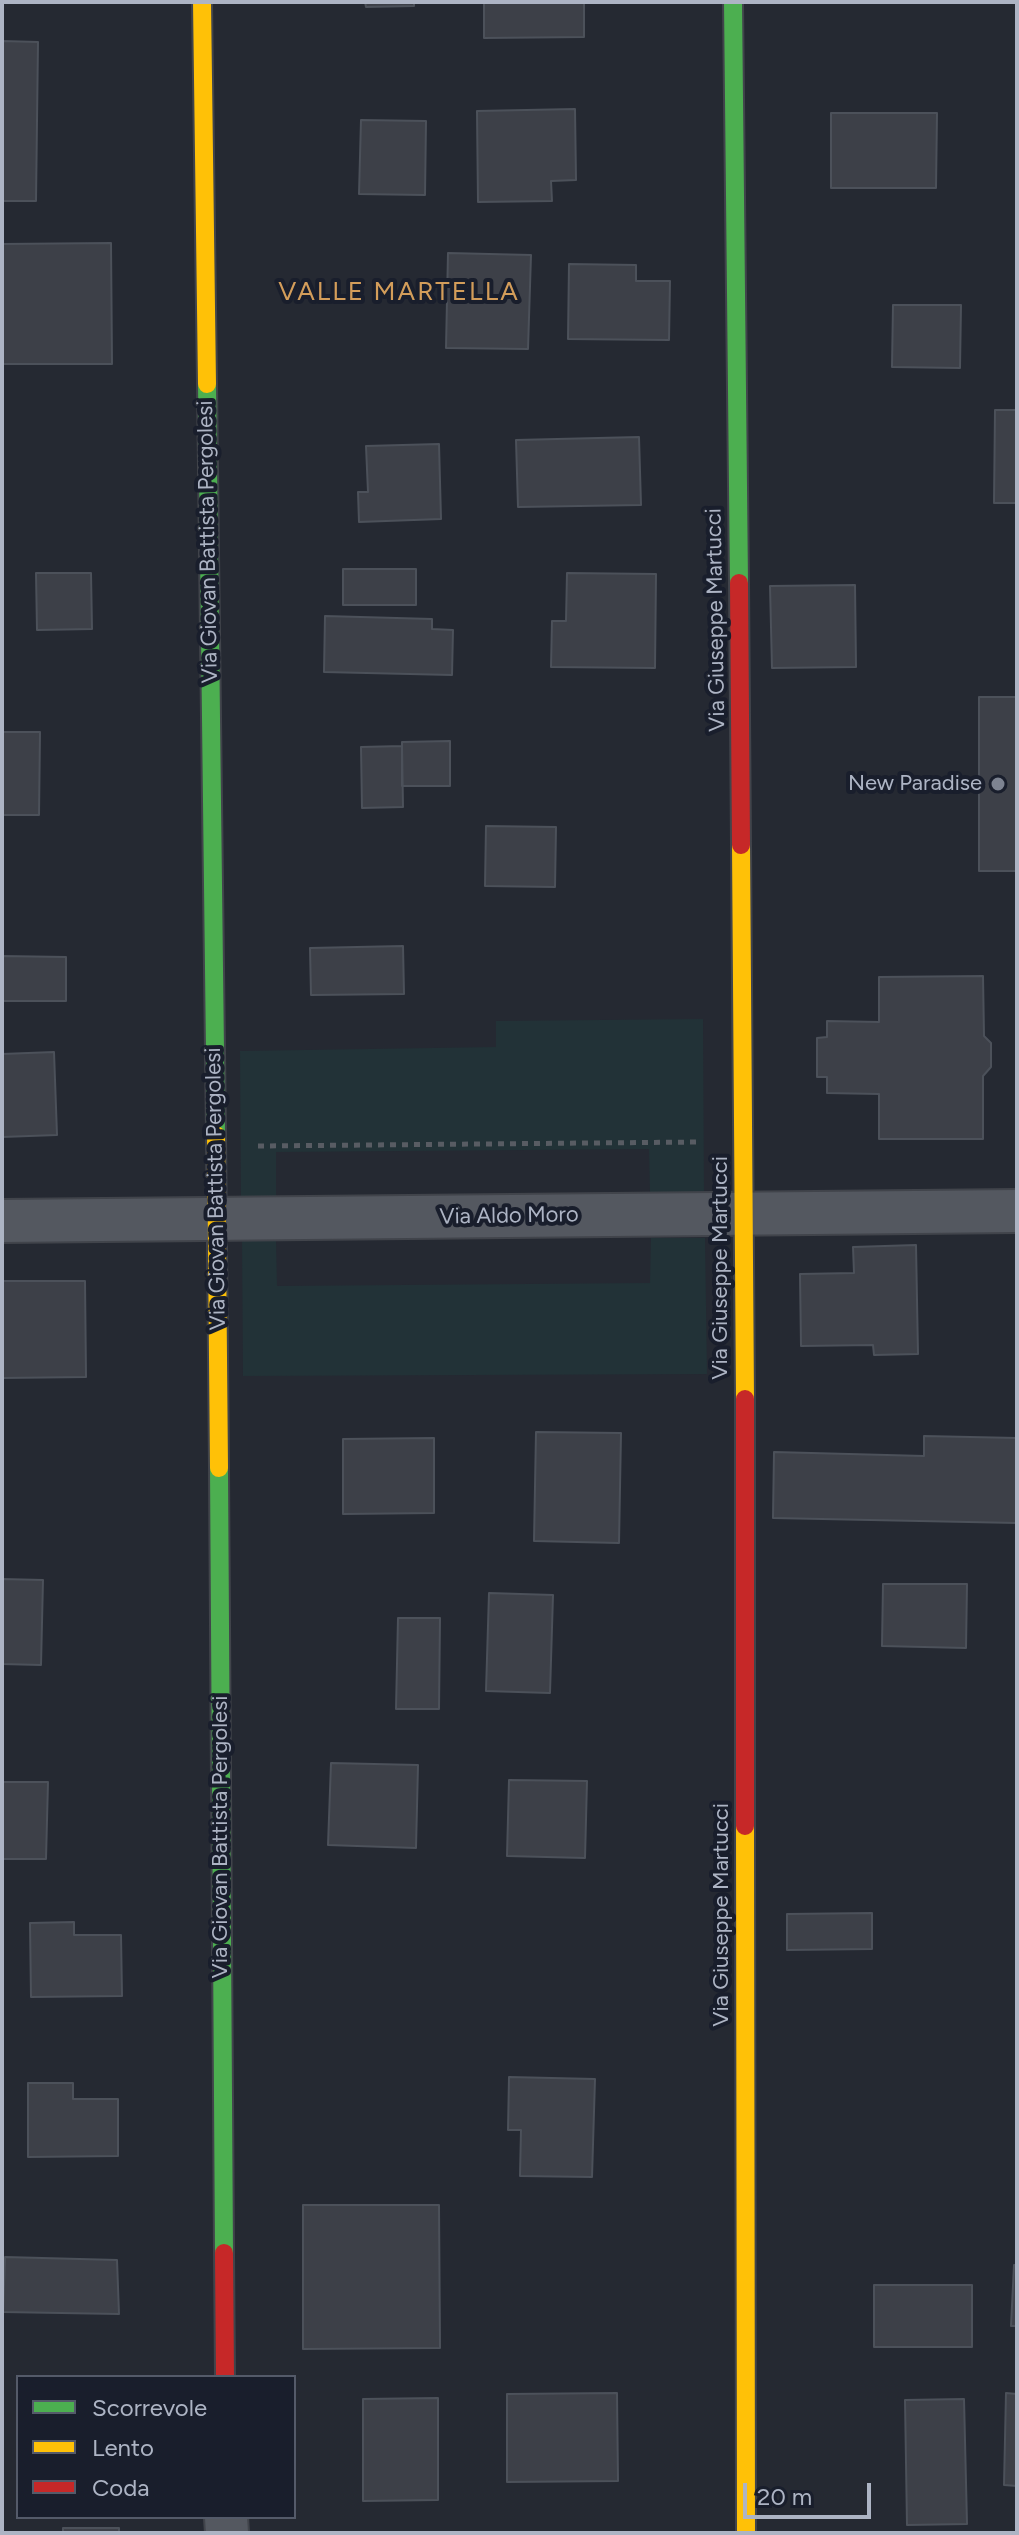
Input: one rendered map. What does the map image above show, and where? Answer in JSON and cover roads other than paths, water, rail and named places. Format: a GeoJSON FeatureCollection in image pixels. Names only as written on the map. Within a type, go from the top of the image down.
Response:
{"type":"FeatureCollection","features":[{"type":"Feature","properties":{"kind":"street","name":"Via Giovan Battista Pergolesi"},"geometry":{"type":"LineString","coordinates":[[202,2],[217,1219],[225,2375]]}},
{"type":"Feature","properties":{"kind":"street","name":"Via Giuseppe Martucci"},"geometry":{"type":"LineString","coordinates":[[733,2],[745,1142],[746,2533]]}},
{"type":"Feature","properties":{"kind":"street","name":"Via Aldo Moro"},"geometry":{"type":"LineString","coordinates":[[2,1221],[1017,1211]]}},
{"type":"Feature","properties":{"kind":"place","name":"New Paradise"},"geometry":{"type":"Point","coordinates":[998,784]}},
{"type":"Feature","properties":{"kind":"district","name":"VALLE MARTELLA"},"geometry":{"type":"Point","coordinates":[399,292]}}]}
